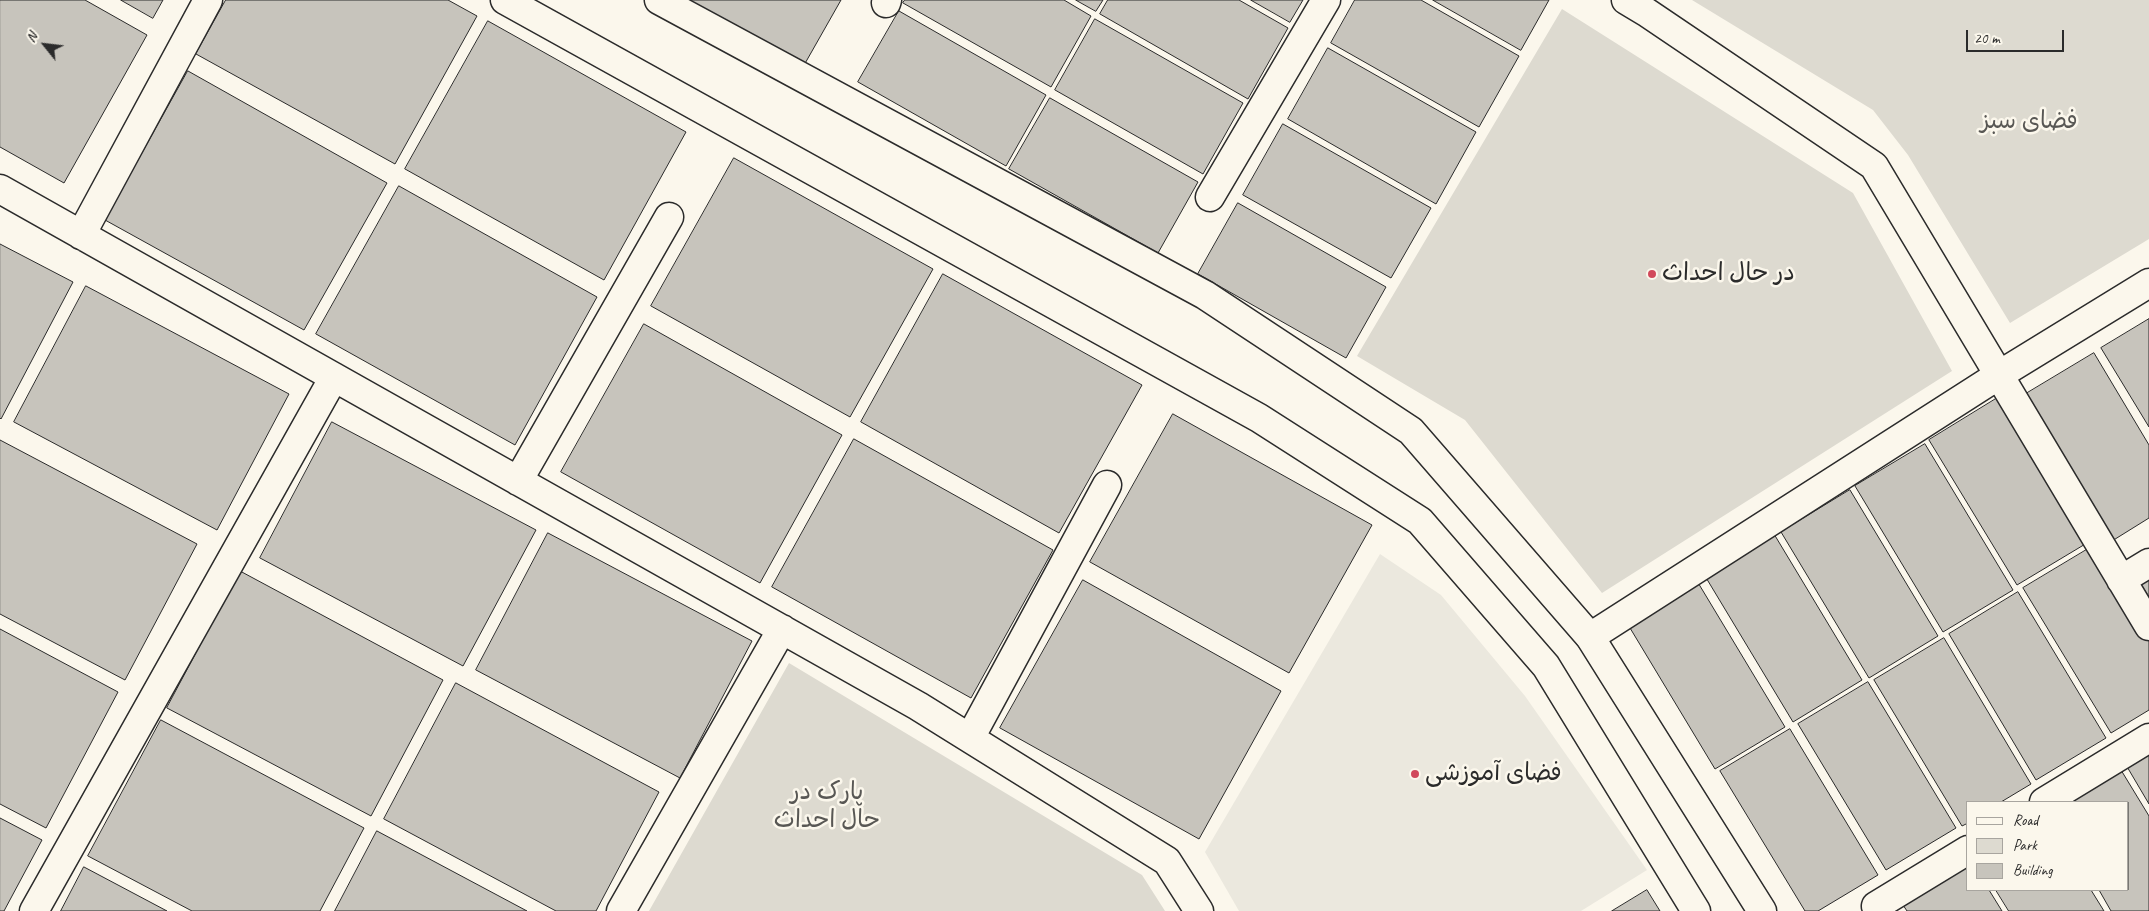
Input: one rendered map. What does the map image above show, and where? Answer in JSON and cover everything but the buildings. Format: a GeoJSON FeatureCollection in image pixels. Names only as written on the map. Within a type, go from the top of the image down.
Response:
{"type":"FeatureCollection","features":[{"type":"Feature","properties":{"kind":"street"},"geometry":{"type":"LineString","coordinates":[[81,235],[208,0]]}},
{"type":"Feature","properties":{"kind":"street"},"geometry":{"type":"LineString","coordinates":[[505,0],[1259,418],[1420,521],[1546,666],[1696,911]]}},
{"type":"Feature","properties":{"kind":"street"},"geometry":{"type":"LineString","coordinates":[[659,0],[1205,294],[1411,431],[1590,637],[1762,911]]}},
{"type":"Feature","properties":{"kind":"street"},"geometry":{"type":"LineString","coordinates":[[1210,196],[1326,0]]}},
{"type":"Feature","properties":{"kind":"street"},"geometry":{"type":"LineString","coordinates":[[1626,0],[1874,166],[2149,626]]}},
{"type":"Feature","properties":{"kind":"street"},"geometry":{"type":"LineString","coordinates":[[0,189],[918,706],[1167,861],[1199,911]]}},
{"type":"Feature","properties":{"kind":"street"},"geometry":{"type":"LineString","coordinates":[[518,480],[669,217]]}},
{"type":"Feature","properties":{"kind":"street"},"geometry":{"type":"LineString","coordinates":[[1590,637],[1999,375],[2149,283]]}},
{"type":"Feature","properties":{"kind":"street"},"geometry":{"type":"LineString","coordinates":[[34,911],[334,377]]}},
{"type":"Feature","properties":{"kind":"street"},"geometry":{"type":"LineString","coordinates":[[970,738],[1107,485]]}},
{"type":"Feature","properties":{"kind":"street"},"geometry":{"type":"LineString","coordinates":[[2121,580],[2149,563]]}},
{"type":"Feature","properties":{"kind":"street"},"geometry":{"type":"LineString","coordinates":[[620,911],[782,629]]}},
{"type":"Feature","properties":{"kind":"street"},"geometry":{"type":"LineString","coordinates":[[2046,801],[2149,738]]}},
{"type":"Feature","properties":{"kind":"street"},"geometry":{"type":"LineString","coordinates":[[1876,906],[1966,851]]}},
{"type":"Feature","properties":{"kind":"shaded area","name":"فضای آموزشی"},"geometry":{"type":"Polygon","coordinates":[[[1380,554],[1441,595],[1525,696],[1647,870],[1581,911],[1239,911],[1205,852],[1380,554]]]}},
{"type":"Feature","properties":{"kind":"green space","name":"فضای سبز"},"geometry":{"type":"Polygon","coordinates":[[[1692,0],[2149,0],[2149,239],[2010,323],[1908,155],[1873,110],[1692,0]]]}},
{"type":"Feature","properties":{"kind":"green space","name":"در حال احداث"},"geometry":{"type":"Polygon","coordinates":[[[1562,9],[1853,193],[1952,371],[1602,593],[1465,420],[1357,356],[1562,9]]]}},
{"type":"Feature","properties":{"kind":"green space","name":"پارک در حال احداث"},"geometry":{"type":"Polygon","coordinates":[[[789,663],[1142,875],[1165,911],[649,911],[789,663]]]}},
{"type":"Feature","properties":{"kind":"place","name":"در حال احداث"},"geometry":{"type":"Point","coordinates":[1652,274]}},
{"type":"Feature","properties":{"kind":"place","name":"فضای آموزشی"},"geometry":{"type":"Point","coordinates":[1415,774]}}]}
